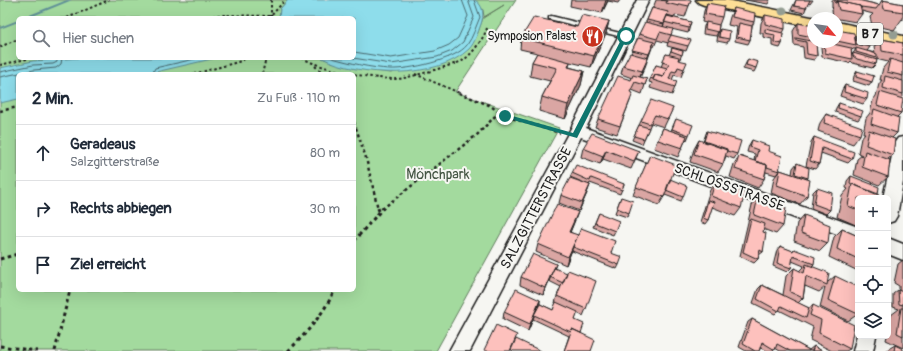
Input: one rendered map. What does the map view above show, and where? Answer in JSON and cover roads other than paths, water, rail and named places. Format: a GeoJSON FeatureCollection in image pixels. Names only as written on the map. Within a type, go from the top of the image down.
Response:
{"type":"FeatureCollection","features":[{"type":"Feature","properties":{"kind":"main road"},"geometry":{"type":"LineString","coordinates":[[704,0],[807,21]]}},
{"type":"Feature","properties":{"kind":"main road","name":"B 7"},"geometry":{"type":"LineString","coordinates":[[843,28],[903,41]]}},
{"type":"Feature","properties":{"kind":"street","name":"SALZGITTERSTRASSE"},"geometry":{"type":"LineString","coordinates":[[459,351],[576,133],[643,0]]}},
{"type":"Feature","properties":{"kind":"street","name":"SCHLOSSSTRASSE"},"geometry":{"type":"LineString","coordinates":[[576,133],[855,233]]}},
{"type":"Feature","properties":{"kind":"street"},"geometry":{"type":"LineString","coordinates":[[891,201],[903,142]]}},
{"type":"Feature","properties":{"kind":"street"},"geometry":{"type":"LineString","coordinates":[[891,247],[903,252]]}},
{"type":"Feature","properties":{"kind":"street"},"geometry":{"type":"LineString","coordinates":[[863,351],[865,339]]}},
{"type":"Feature","properties":{"kind":"lane"},"geometry":{"type":"LineString","coordinates":[[552,18],[626,36]]}},
{"type":"Feature","properties":{"kind":"water"},"geometry":{"type":"Polygon","coordinates":[[[288,0],[475,0],[482,8],[483,17],[475,41],[471,47],[455,59],[438,66],[418,70],[376,72],[356,69],[327,60],[356,60],[356,16],[279,16],[280,9],[288,0]]]}},
{"type":"Feature","properties":{"kind":"water"},"geometry":{"type":"Polygon","coordinates":[[[207,60],[156,72],[16,72],[16,99],[0,103],[0,68],[33,61],[207,60]]]}},
{"type":"Feature","properties":{"kind":"waterway"},"geometry":{"type":"LineString","coordinates":[[29,16],[70,0]]}},
{"type":"Feature","properties":{"kind":"waterway"},"geometry":{"type":"LineString","coordinates":[[0,28],[16,22]]}},
{"type":"Feature","properties":{"kind":"place","name":"Symposion Palast"},"geometry":{"type":"Point","coordinates":[592,36]}},
{"type":"Feature","properties":{"kind":"park label","name":"Mönchpark"},"geometry":{"type":"Point","coordinates":[438,174]}}]}
